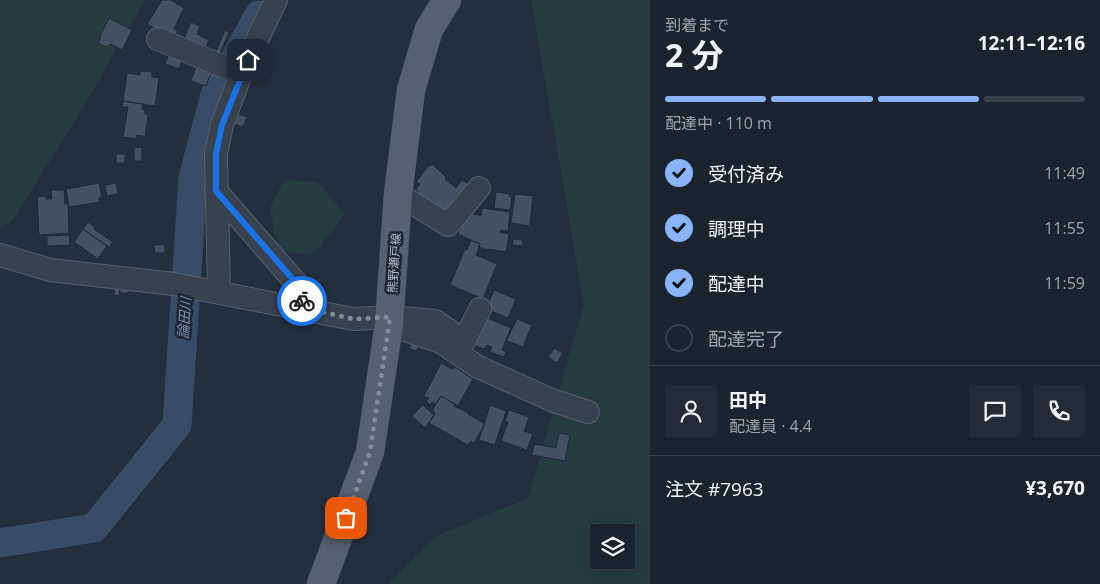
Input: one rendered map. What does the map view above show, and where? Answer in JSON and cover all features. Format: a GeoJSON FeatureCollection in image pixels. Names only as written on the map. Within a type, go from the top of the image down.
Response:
{"type":"FeatureCollection","features":[{"type":"Feature","properties":{"kind":"main road","name":"熊野瀬戸線"},"geometry":{"type":"LineString","coordinates":[[321,584],[370,452],[390,320],[398,194],[411,90],[429,29],[447,0]]}},
{"type":"Feature","properties":{"kind":"street"},"geometry":{"type":"LineString","coordinates":[[211,291],[216,154],[230,70],[276,0]]}},
{"type":"Feature","properties":{"kind":"street"},"geometry":{"type":"LineString","coordinates":[[158,39],[230,70]]}},
{"type":"Feature","properties":{"kind":"street"},"geometry":{"type":"LineString","coordinates":[[398,194],[448,225],[479,188]]}},
{"type":"Feature","properties":{"kind":"street"},"geometry":{"type":"LineString","coordinates":[[216,191],[297,284],[305,308]]}},
{"type":"Feature","properties":{"kind":"street"},"geometry":{"type":"LineString","coordinates":[[0,255],[50,270],[174,284],[305,308],[353,319],[435,321],[464,341],[480,309]]}},
{"type":"Feature","properties":{"kind":"street"},"geometry":{"type":"LineString","coordinates":[[390,320],[441,342],[478,367],[554,401],[588,412]]}},
{"type":"Feature","properties":{"kind":"green space"},"geometry":{"type":"Polygon","coordinates":[[[0,0],[145,0],[78,116],[13,220],[0,228],[0,0]]]}},
{"type":"Feature","properties":{"kind":"green space"},"geometry":{"type":"Polygon","coordinates":[[[531,0],[650,0],[650,584],[388,584],[437,536],[528,498],[584,304],[531,0]]]}},
{"type":"Feature","properties":{"kind":"green space"},"geometry":{"type":"Polygon","coordinates":[[[284,180],[312,181],[320,184],[345,214],[320,247],[308,255],[282,252],[273,232],[270,208],[284,180]]]}},
{"type":"Feature","properties":{"kind":"building"},"geometry":{"type":"Polygon","coordinates":[[[162,0],[171,0],[184,8],[174,29],[178,31],[173,39],[147,24],[162,0]]]}},
{"type":"Feature","properties":{"kind":"building"},"geometry":{"type":"Polygon","coordinates":[[[109,18],[132,30],[122,50],[111,44],[106,47],[98,43],[109,18]]]}},
{"type":"Feature","properties":{"kind":"building"},"geometry":{"type":"Polygon","coordinates":[[[191,22],[200,26],[197,34],[209,40],[204,52],[188,45],[185,36],[191,22]]]}},
{"type":"Feature","properties":{"kind":"building"},"geometry":{"type":"Polygon","coordinates":[[[225,30],[229,32],[219,56],[215,54],[225,30]]]}},
{"type":"Feature","properties":{"kind":"building"},"geometry":{"type":"Polygon","coordinates":[[[169,54],[183,59],[179,69],[165,64],[169,54]]]}},
{"type":"Feature","properties":{"kind":"building"},"geometry":{"type":"Polygon","coordinates":[[[197,64],[212,70],[206,86],[191,81],[197,64]]]}},
{"type":"Feature","properties":{"kind":"building"},"geometry":{"type":"Polygon","coordinates":[[[140,71],[152,72],[152,77],[159,78],[155,106],[123,101],[127,73],[140,75],[140,71]]]}},
{"type":"Feature","properties":{"kind":"building"},"geometry":{"type":"Polygon","coordinates":[[[123,101],[143,104],[142,109],[148,115],[145,137],[137,135],[136,139],[123,137],[128,107],[122,107],[123,101]]]}},
{"type":"Feature","properties":{"kind":"building"},"geometry":{"type":"Polygon","coordinates":[[[235,113],[247,117],[243,127],[231,123],[235,113]]]}},
{"type":"Feature","properties":{"kind":"building"},"geometry":{"type":"Polygon","coordinates":[[[142,147],[142,161],[134,161],[134,148],[142,147]]]}},
{"type":"Feature","properties":{"kind":"building"},"geometry":{"type":"Polygon","coordinates":[[[116,154],[125,154],[125,163],[116,163],[116,154]]]}},
{"type":"Feature","properties":{"kind":"building"},"geometry":{"type":"Polygon","coordinates":[[[432,164],[456,188],[462,180],[472,187],[446,213],[417,193],[416,189],[420,184],[416,182],[429,165],[432,164]]]}},
{"type":"Feature","properties":{"kind":"building"},"geometry":{"type":"Polygon","coordinates":[[[99,183],[102,198],[99,198],[100,202],[69,207],[66,189],[99,183]]]}},
{"type":"Feature","properties":{"kind":"building"},"geometry":{"type":"Polygon","coordinates":[[[116,183],[118,194],[107,196],[105,185],[116,183]]]}},
{"type":"Feature","properties":{"kind":"building"},"geometry":{"type":"Polygon","coordinates":[[[51,190],[64,190],[65,204],[68,204],[69,233],[39,235],[37,197],[46,196],[46,199],[52,199],[51,190]]]}},
{"type":"Feature","properties":{"kind":"building"},"geometry":{"type":"Polygon","coordinates":[[[496,192],[510,194],[509,196],[512,197],[510,210],[494,208],[496,192]]]}},
{"type":"Feature","properties":{"kind":"building"},"geometry":{"type":"Polygon","coordinates":[[[515,194],[533,196],[530,226],[511,223],[515,194]]]}},
{"type":"Feature","properties":{"kind":"building"},"geometry":{"type":"Polygon","coordinates":[[[482,208],[510,212],[508,231],[501,230],[500,232],[509,234],[506,252],[478,247],[480,244],[458,234],[466,212],[481,216],[482,208]]]}},
{"type":"Feature","properties":{"kind":"building"},"geometry":{"type":"Polygon","coordinates":[[[88,222],[95,227],[94,229],[113,242],[109,247],[83,229],[88,222]]]}},
{"type":"Feature","properties":{"kind":"building"},"geometry":{"type":"Polygon","coordinates":[[[83,229],[107,246],[98,259],[74,242],[83,229]]]}},
{"type":"Feature","properties":{"kind":"building"},"geometry":{"type":"Polygon","coordinates":[[[69,235],[70,245],[47,246],[47,236],[69,235]]]}},
{"type":"Feature","properties":{"kind":"building"},"geometry":{"type":"Polygon","coordinates":[[[513,239],[523,240],[522,246],[512,245],[513,239]]]}},
{"type":"Feature","properties":{"kind":"building"},"geometry":{"type":"Polygon","coordinates":[[[471,240],[480,244],[476,255],[497,264],[483,299],[450,285],[465,249],[467,250],[471,240]]]}},
{"type":"Feature","properties":{"kind":"building"},"geometry":{"type":"Polygon","coordinates":[[[165,244],[165,253],[155,253],[154,245],[165,244]]]}},
{"type":"Feature","properties":{"kind":"building"},"geometry":{"type":"Polygon","coordinates":[[[114,285],[120,285],[119,296],[114,295],[114,285]]]}},
{"type":"Feature","properties":{"kind":"building"},"geometry":{"type":"Polygon","coordinates":[[[120,287],[129,288],[129,293],[120,293],[120,287]]]}},
{"type":"Feature","properties":{"kind":"building"},"geometry":{"type":"Polygon","coordinates":[[[494,290],[516,299],[508,318],[486,309],[494,290]]]}},
{"type":"Feature","properties":{"kind":"building"},"geometry":{"type":"Polygon","coordinates":[[[483,316],[511,328],[502,350],[506,352],[504,357],[490,352],[492,347],[487,345],[484,349],[468,343],[483,316]]]}},
{"type":"Feature","properties":{"kind":"building"},"geometry":{"type":"Polygon","coordinates":[[[517,319],[532,325],[523,347],[507,341],[517,319]]]}},
{"type":"Feature","properties":{"kind":"building"},"geometry":{"type":"Polygon","coordinates":[[[415,339],[421,342],[416,351],[409,348],[415,339]]]}},
{"type":"Feature","properties":{"kind":"building"},"geometry":{"type":"Polygon","coordinates":[[[554,348],[563,353],[557,363],[548,357],[554,348]]]}},
{"type":"Feature","properties":{"kind":"building"},"geometry":{"type":"Polygon","coordinates":[[[441,363],[453,369],[455,367],[473,379],[458,406],[441,396],[436,404],[432,402],[431,405],[426,402],[429,398],[424,396],[441,363]]]}},
{"type":"Feature","properties":{"kind":"building"},"geometry":{"type":"Polygon","coordinates":[[[441,396],[485,424],[474,443],[471,441],[468,445],[429,423],[435,413],[432,411],[441,396]]]}},
{"type":"Feature","properties":{"kind":"building"},"geometry":{"type":"Polygon","coordinates":[[[423,405],[434,415],[425,428],[412,416],[423,405]]]}},
{"type":"Feature","properties":{"kind":"building"},"geometry":{"type":"Polygon","coordinates":[[[490,405],[506,411],[495,445],[479,440],[490,405]]]}},
{"type":"Feature","properties":{"kind":"building"},"geometry":{"type":"Polygon","coordinates":[[[509,410],[529,417],[524,431],[533,434],[527,450],[501,441],[508,422],[505,421],[509,410]]]}},
{"type":"Feature","properties":{"kind":"building"},"geometry":{"type":"Polygon","coordinates":[[[559,433],[570,435],[565,461],[532,455],[534,444],[556,448],[559,433]]]}},
{"type":"Feature","properties":{"kind":"waterway","name":"論田川"},"geometry":{"type":"LineString","coordinates":[[0,543],[94,528],[177,425],[193,178],[215,95],[259,15]]}},
{"type":"Feature","properties":{"kind":"way so far"},"geometry":{"type":"LineString","coordinates":[[302,301],[305,308],[353,319],[390,317],[370,452],[346,518]]}},
{"type":"Feature","properties":{"kind":"route"},"geometry":{"type":"LineString","coordinates":[[248,60],[222,125],[216,154],[216,191],[297,284],[302,301]]}}]}
